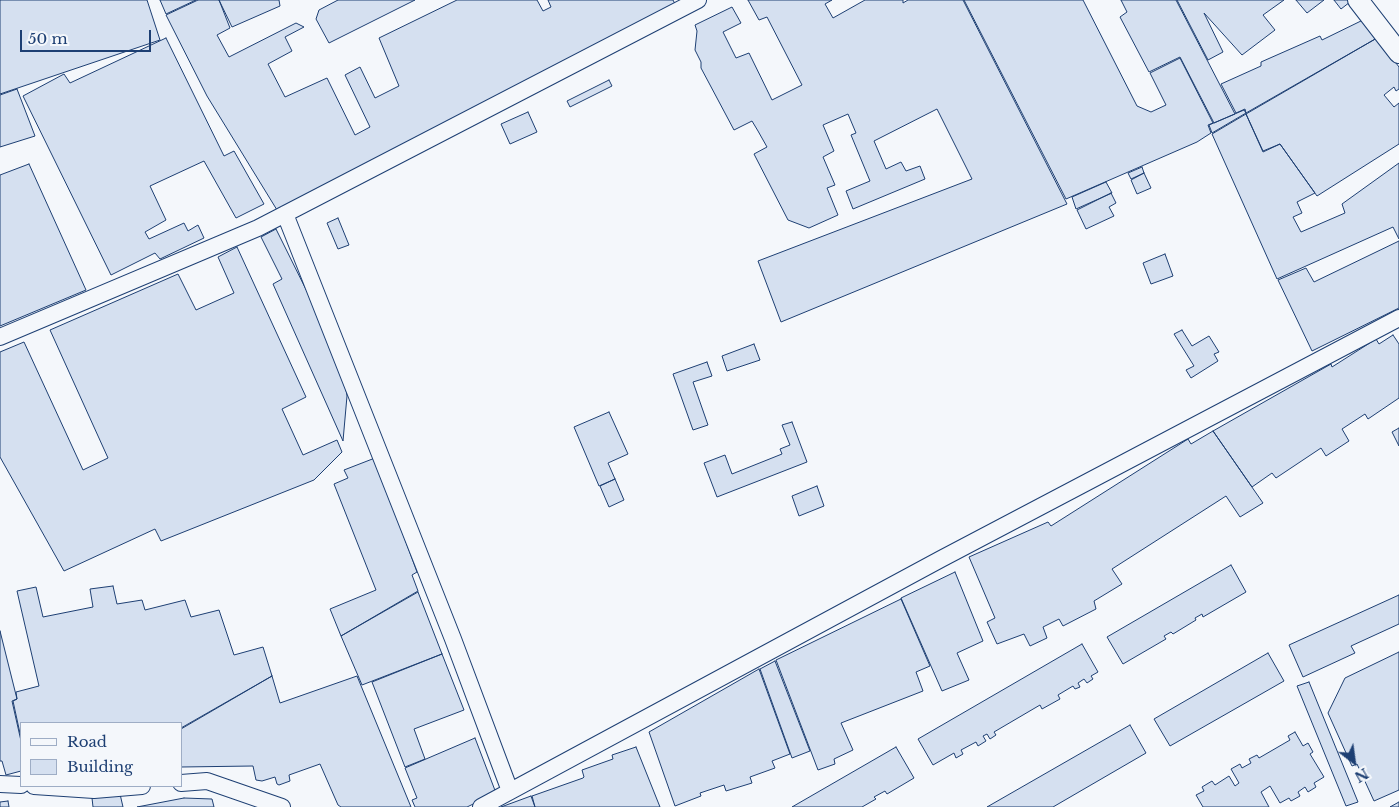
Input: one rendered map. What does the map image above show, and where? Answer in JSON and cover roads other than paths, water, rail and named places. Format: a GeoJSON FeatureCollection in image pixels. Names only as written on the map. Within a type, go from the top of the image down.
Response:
{"type":"FeatureCollection","features":[{"type":"Feature","properties":{"kind":"street"},"geometry":{"type":"LineString","coordinates":[[0,337],[258,228],[698,0]]}},
{"type":"Feature","properties":{"kind":"street"},"geometry":{"type":"LineString","coordinates":[[1358,0],[1399,53]]}},
{"type":"Feature","properties":{"kind":"street"},"geometry":{"type":"LineString","coordinates":[[285,214],[453,639],[510,791]]}},
{"type":"Feature","properties":{"kind":"street"},"geometry":{"type":"LineString","coordinates":[[481,807],[941,559],[1399,318]]}},
{"type":"Feature","properties":{"kind":"street"},"geometry":{"type":"LineString","coordinates":[[182,783],[207,780],[282,807]]}},
{"type":"Feature","properties":{"kind":"street"},"geometry":{"type":"LineString","coordinates":[[0,784],[20,785]]}},
{"type":"Feature","properties":{"kind":"street"},"geometry":{"type":"LineString","coordinates":[[49,787],[94,790],[130,787]]}}]}
